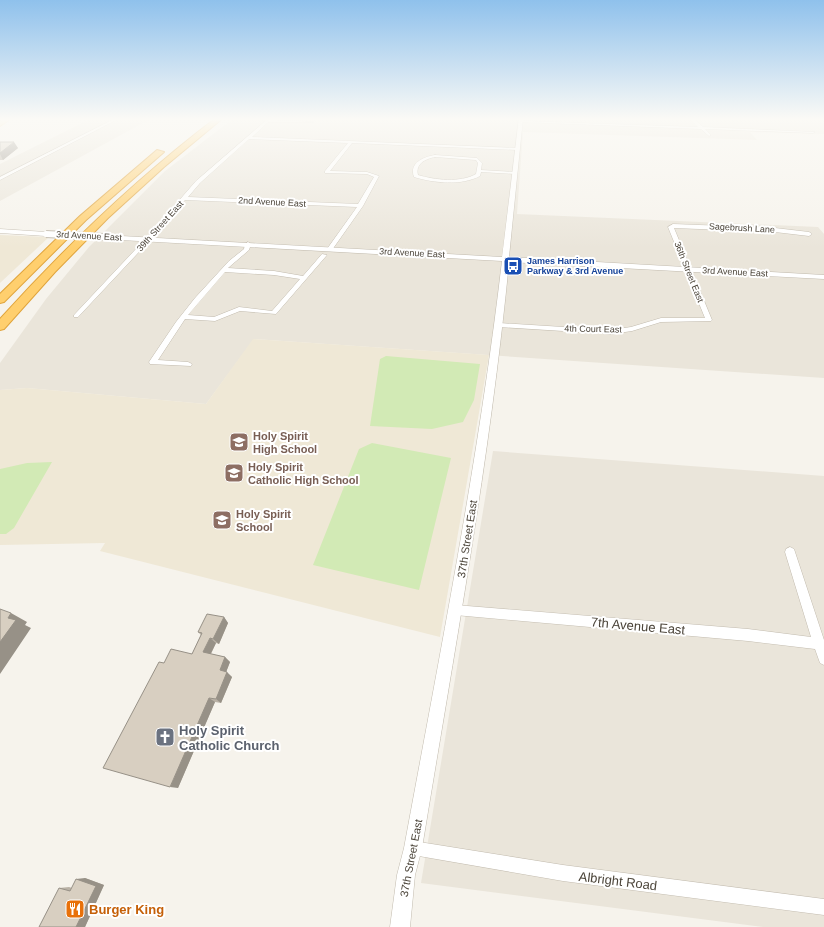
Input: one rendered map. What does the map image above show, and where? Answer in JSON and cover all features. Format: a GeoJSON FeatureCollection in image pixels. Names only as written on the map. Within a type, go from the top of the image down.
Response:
{"type":"FeatureCollection","features":[{"type":"Feature","properties":{"kind":"highway"},"geometry":{"type":"LineString","coordinates":[[0,300],[83,218],[149,161]]}},
{"type":"Feature","properties":{"kind":"highway"},"geometry":{"type":"LineString","coordinates":[[0,326],[60,261],[116,206],[166,161]]}},
{"type":"Feature","properties":{"kind":"street"},"geometry":{"type":"LineString","coordinates":[[0,179],[34,161]]}},
{"type":"Feature","properties":{"kind":"street","name":"39th Street East"},"geometry":{"type":"LineString","coordinates":[[76,316],[149,239],[198,182],[221,161]]}},
{"type":"Feature","properties":{"kind":"street"},"geometry":{"type":"LineString","coordinates":[[330,249],[360,206],[376,178],[375,175],[327,172],[336,161]]}},
{"type":"Feature","properties":{"kind":"street"},"geometry":{"type":"LineString","coordinates":[[420,161],[414,172],[416,176],[425,178],[464,180],[475,178],[480,170],[480,163],[478,161]]}},
{"type":"Feature","properties":{"kind":"street","name":"37th Street East"},"geometry":{"type":"LineString","coordinates":[[400,927],[406,875],[413,848],[484,434],[499,325],[517,161]]}},
{"type":"Feature","properties":{"kind":"street"},"geometry":{"type":"LineString","coordinates":[[480,170],[516,172]]}},
{"type":"Feature","properties":{"kind":"street","name":"2nd Avenue East"},"geometry":{"type":"LineString","coordinates":[[184,198],[360,206]]}},
{"type":"Feature","properties":{"kind":"street","name":"Sagebrush Lane"},"geometry":{"type":"LineString","coordinates":[[674,225],[775,230],[808,234]]}},
{"type":"Feature","properties":{"kind":"street","name":"36th Street East"},"geometry":{"type":"LineString","coordinates":[[674,225],[671,227],[673,234],[709,320]]}},
{"type":"Feature","properties":{"kind":"street","name":"3rd Avenue East"},"geometry":{"type":"LineString","coordinates":[[0,231],[330,249],[420,251],[688,270],[824,277]]}},
{"type":"Feature","properties":{"kind":"street"},"geometry":{"type":"LineString","coordinates":[[188,364],[153,362],[183,317],[231,262],[247,249],[248,244]]}},
{"type":"Feature","properties":{"kind":"street"},"geometry":{"type":"LineString","coordinates":[[183,317],[215,319],[239,309],[274,313],[324,255]]}},
{"type":"Feature","properties":{"kind":"street"},"geometry":{"type":"LineString","coordinates":[[224,270],[279,274],[305,278]]}},
{"type":"Feature","properties":{"kind":"street","name":"4th Court East"},"geometry":{"type":"LineString","coordinates":[[499,325],[611,332],[632,329],[662,320],[709,320]]}},
{"type":"Feature","properties":{"kind":"street"},"geometry":{"type":"LineString","coordinates":[[790,552],[824,659]]}},
{"type":"Feature","properties":{"kind":"street","name":"7th Avenue East"},"geometry":{"type":"LineString","coordinates":[[455,610],[748,635],[820,644]]}},
{"type":"Feature","properties":{"kind":"street","name":"Albright Road"},"geometry":{"type":"LineString","coordinates":[[413,848],[563,874],[824,907]]}},
{"type":"Feature","properties":{"kind":"shaded area"},"geometry":{"type":"Polygon","coordinates":[[[5,161],[73,161],[0,201],[0,164],[5,161]]]}},
{"type":"Feature","properties":{"kind":"shaded area"},"geometry":{"type":"Polygon","coordinates":[[[178,161],[521,161],[517,214],[818,227],[824,234],[824,378],[254,339],[206,404],[27,388],[0,390],[0,363],[46,299],[89,247],[165,171],[178,161]]]}},
{"type":"Feature","properties":{"kind":"shaded area"},"geometry":{"type":"Polygon","coordinates":[[[0,235],[49,237],[0,283],[0,235]]]}},
{"type":"Feature","properties":{"kind":"shaded area","name":"Holy Spirit Catholic High School"},"geometry":{"type":"Polygon","coordinates":[[[253,339],[489,355],[440,637],[100,551],[105,543],[0,545],[0,390],[27,388],[206,404],[253,339]]]}},
{"type":"Feature","properties":{"kind":"shaded area"},"geometry":{"type":"Polygon","coordinates":[[[493,451],[824,476],[824,927],[763,927],[421,883],[493,451]]]}},
{"type":"Feature","properties":{"kind":"green space"},"geometry":{"type":"Polygon","coordinates":[[[386,356],[480,364],[474,400],[463,422],[432,429],[370,426],[380,359],[386,356]]]}},
{"type":"Feature","properties":{"kind":"green space"},"geometry":{"type":"Polygon","coordinates":[[[372,443],[451,458],[419,590],[313,565],[359,449],[372,443]]]}},
{"type":"Feature","properties":{"kind":"green space"},"geometry":{"type":"Polygon","coordinates":[[[52,462],[14,528],[6,534],[0,534],[0,469],[27,463],[52,462]]]}},
{"type":"Feature","properties":{"kind":"building"},"geometry":{"type":"Polygon","coordinates":[[[0,609],[11,613],[8,618],[16,620],[0,642],[0,609]]]}},
{"type":"Feature","properties":{"kind":"building","name":"Holy Spirit Catholic Church"},"geometry":{"type":"Polygon","coordinates":[[[207,614],[224,617],[213,639],[210,638],[203,652],[225,657],[220,670],[227,672],[216,699],[209,698],[170,787],[103,768],[159,662],[164,663],[171,649],[192,654],[202,633],[198,632],[207,614]]]}},
{"type":"Feature","properties":{"kind":"building","name":"Burger King"},"geometry":{"type":"Polygon","coordinates":[[[76,879],[96,886],[76,927],[39,927],[59,888],[70,891],[76,879]]]}},
{"type":"Feature","properties":{"kind":"place","name":"James Harrison Parkway & 3rd Avenue"},"geometry":{"type":"Point","coordinates":[513,266]}},
{"type":"Feature","properties":{"kind":"place","name":"Holy Spirit High School"},"geometry":{"type":"Point","coordinates":[239,442]}},
{"type":"Feature","properties":{"kind":"place","name":"Holy Spirit Catholic High School"},"geometry":{"type":"Point","coordinates":[234,473]}},
{"type":"Feature","properties":{"kind":"place","name":"Holy Spirit School"},"geometry":{"type":"Point","coordinates":[222,520]}},
{"type":"Feature","properties":{"kind":"place","name":"Holy Spirit Catholic Church"},"geometry":{"type":"Point","coordinates":[165,737]}},
{"type":"Feature","properties":{"kind":"place","name":"Burger King"},"geometry":{"type":"Point","coordinates":[75,909]}}]}
